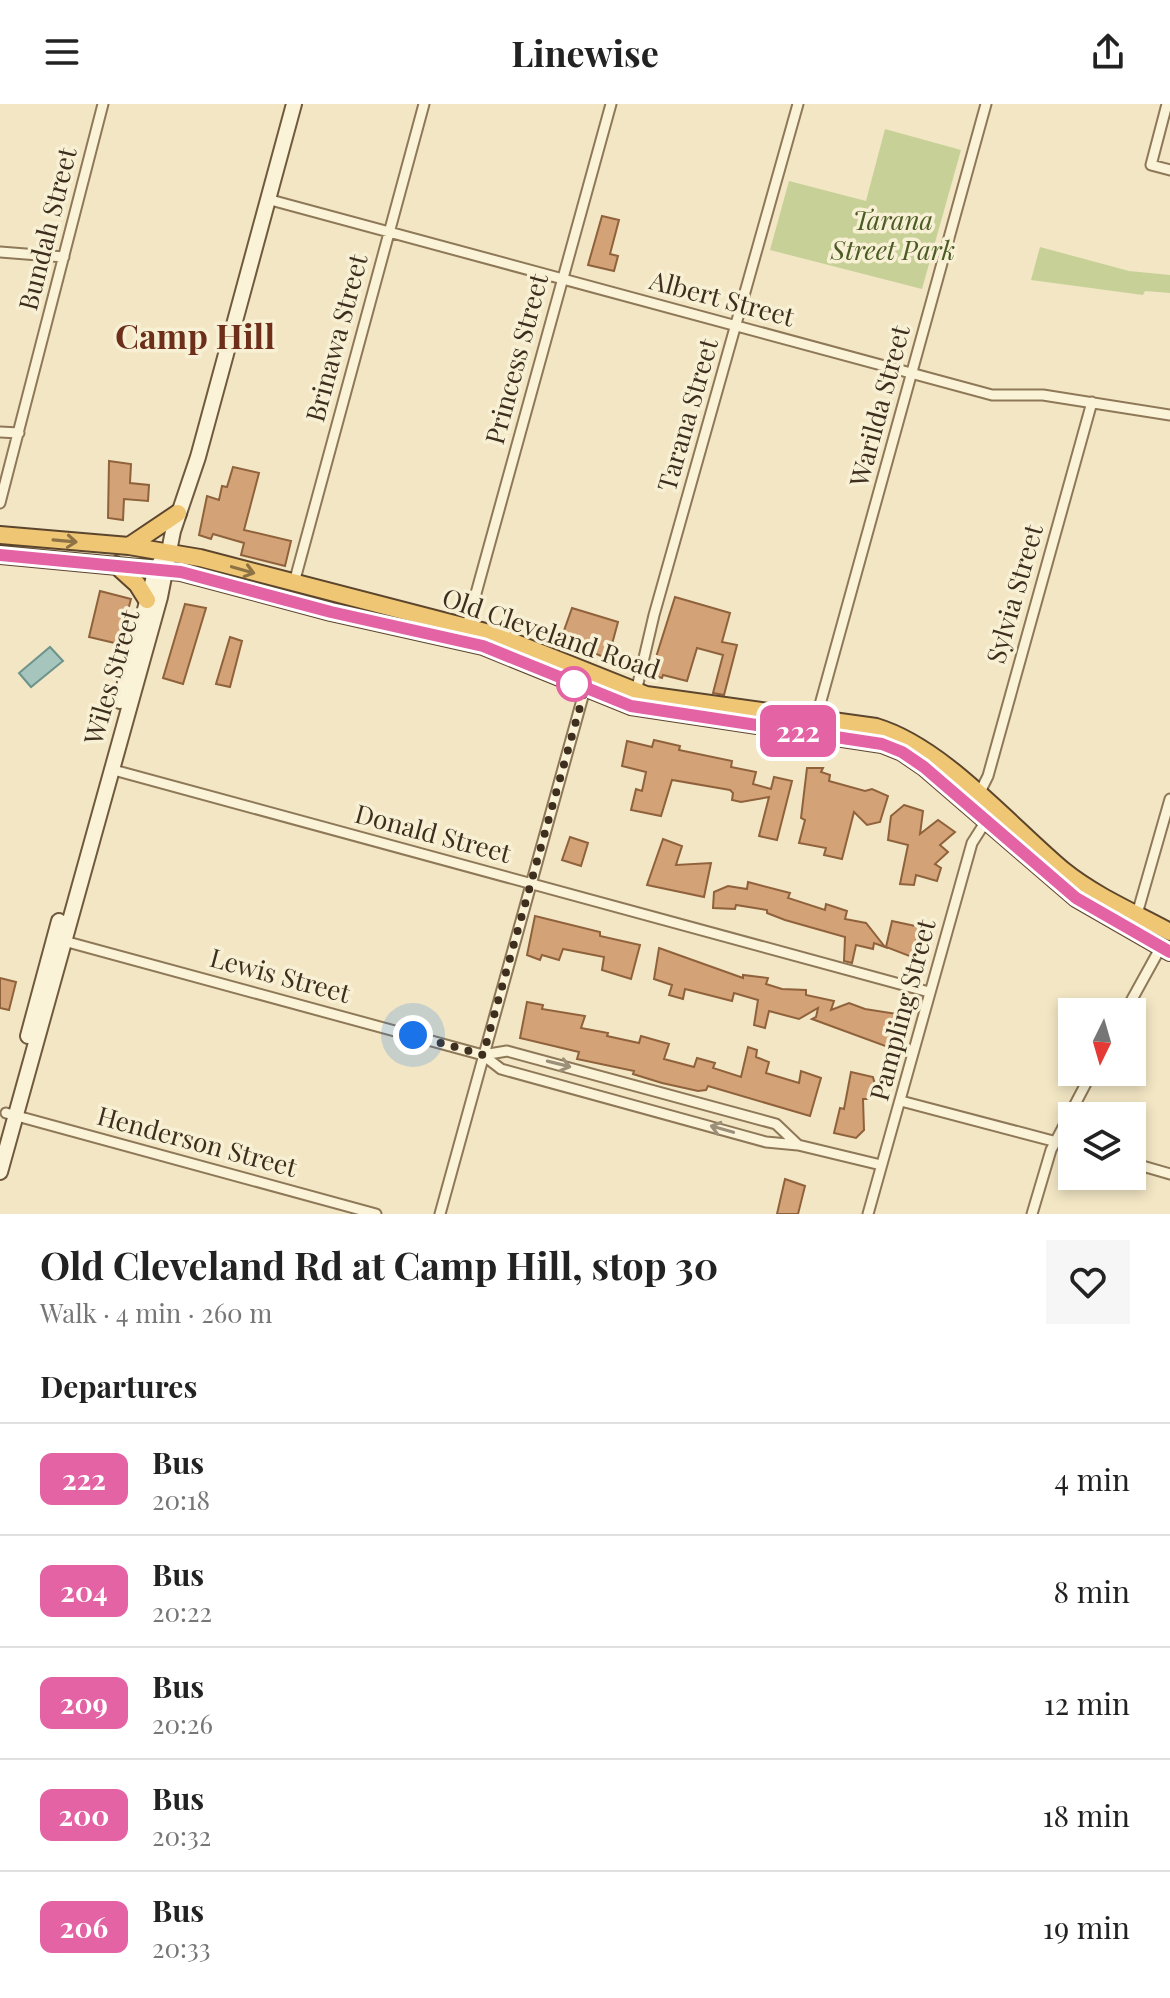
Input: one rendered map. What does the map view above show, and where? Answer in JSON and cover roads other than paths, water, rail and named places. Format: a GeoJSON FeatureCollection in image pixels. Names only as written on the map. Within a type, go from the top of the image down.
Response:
{"type":"FeatureCollection","features":[{"type":"Feature","properties":{"kind":"highway"},"geometry":{"type":"LineString","coordinates":[[129,546],[178,513]]}},
{"type":"Feature","properties":{"kind":"highway","name":"Old Cleveland Road"},"geometry":{"type":"LineString","coordinates":[[0,535],[168,551],[467,626],[525,646],[636,692],[876,727],[911,740],[1066,872],[1137,914],[1168,940]]}},
{"type":"Feature","properties":{"kind":"highway","name":"Old Cleveland Road"},"geometry":{"type":"LineString","coordinates":[[0,555],[162,569],[483,646],[623,704],[882,744],[902,752],[924,767],[1088,906],[1168,940]]}},
{"type":"Feature","properties":{"kind":"highway"},"geometry":{"type":"LineString","coordinates":[[116,565],[137,584],[147,600]]}},
{"type":"Feature","properties":{"kind":"main road","name":"Wiles Street"},"geometry":{"type":"LineString","coordinates":[[0,1137],[11,1114],[64,941],[162,569],[198,457],[294,104]]}},
{"type":"Feature","properties":{"kind":"main road","name":"Wiles Street"},"geometry":{"type":"LineString","coordinates":[[0,1172],[11,1114],[147,600],[162,569]]}},
{"type":"Feature","properties":{"kind":"street","name":"Bundah Street"},"geometry":{"type":"LineString","coordinates":[[0,503],[103,104]]}},
{"type":"Feature","properties":{"kind":"street","name":"Brinawa Street"},"geometry":{"type":"LineString","coordinates":[[293,584],[424,104]]}},
{"type":"Feature","properties":{"kind":"street","name":"Princess Street"},"geometry":{"type":"LineString","coordinates":[[467,626],[611,104]]}},
{"type":"Feature","properties":{"kind":"street","name":"Tarana Street"},"geometry":{"type":"LineString","coordinates":[[636,692],[654,615],[798,104]]}},
{"type":"Feature","properties":{"kind":"street","name":"Warilda Street"},"geometry":{"type":"LineString","coordinates":[[816,719],[986,104]]}},
{"type":"Feature","properties":{"kind":"street"},"geometry":{"type":"LineString","coordinates":[[1167,104],[1151,165],[1170,170]]}},
{"type":"Feature","properties":{"kind":"street","name":"Albert Street"},"geometry":{"type":"LineString","coordinates":[[267,199],[992,395],[1043,395],[1170,415]]}},
{"type":"Feature","properties":{"kind":"street"},"geometry":{"type":"LineString","coordinates":[[0,252],[64,257]]}},
{"type":"Feature","properties":{"kind":"street","name":"Sylvia Street"},"geometry":{"type":"LineString","coordinates":[[978,796],[988,776],[1092,402]]}},
{"type":"Feature","properties":{"kind":"street"},"geometry":{"type":"LineString","coordinates":[[0,432],[19,433]]}},
{"type":"Feature","properties":{"kind":"street"},"geometry":{"type":"LineString","coordinates":[[440,1214],[585,689]]}},
{"type":"Feature","properties":{"kind":"street","name":"Donald Street"},"geometry":{"type":"LineString","coordinates":[[110,769],[929,992]]}},
{"type":"Feature","properties":{"kind":"street"},"geometry":{"type":"LineString","coordinates":[[1137,914],[1170,799]]}},
{"type":"Feature","properties":{"kind":"street","name":"Pampling Street"},"geometry":{"type":"LineString","coordinates":[[868,1214],[972,843],[986,821]]}},
{"type":"Feature","properties":{"kind":"street"},"geometry":{"type":"LineString","coordinates":[[1133,998],[1168,940]]}},
{"type":"Feature","properties":{"kind":"street","name":"Lewis Street"},"geometry":{"type":"LineString","coordinates":[[64,941],[483,1055],[501,1069],[766,1142],[798,1145],[881,1165]]}},
{"type":"Feature","properties":{"kind":"street","name":"Lewis Street"},"geometry":{"type":"LineString","coordinates":[[483,1055],[507,1051],[776,1124],[798,1145]]}},
{"type":"Feature","properties":{"kind":"street"},"geometry":{"type":"LineString","coordinates":[[1032,1214],[1055,1142],[1085,1086]]}},
{"type":"Feature","properties":{"kind":"street"},"geometry":{"type":"LineString","coordinates":[[901,1101],[1058,1143]]}},
{"type":"Feature","properties":{"kind":"street","name":"Henderson Street"},"geometry":{"type":"LineString","coordinates":[[11,1114],[376,1214]]}},
{"type":"Feature","properties":{"kind":"street"},"geometry":{"type":"LineString","coordinates":[[1146,1167],[1170,1174]]}},
{"type":"Feature","properties":{"kind":"water"},"geometry":{"type":"Polygon","coordinates":[[[50,647],[63,661],[31,687],[19,673],[50,647]]]}},
{"type":"Feature","properties":{"kind":"district","name":"Camp Hill"},"geometry":{"type":"Point","coordinates":[195,337]}},
{"type":"Feature","properties":{"kind":"park label","name":"Tarana Street Park"},"geometry":{"type":"Point","coordinates":[893,236]}}]}
